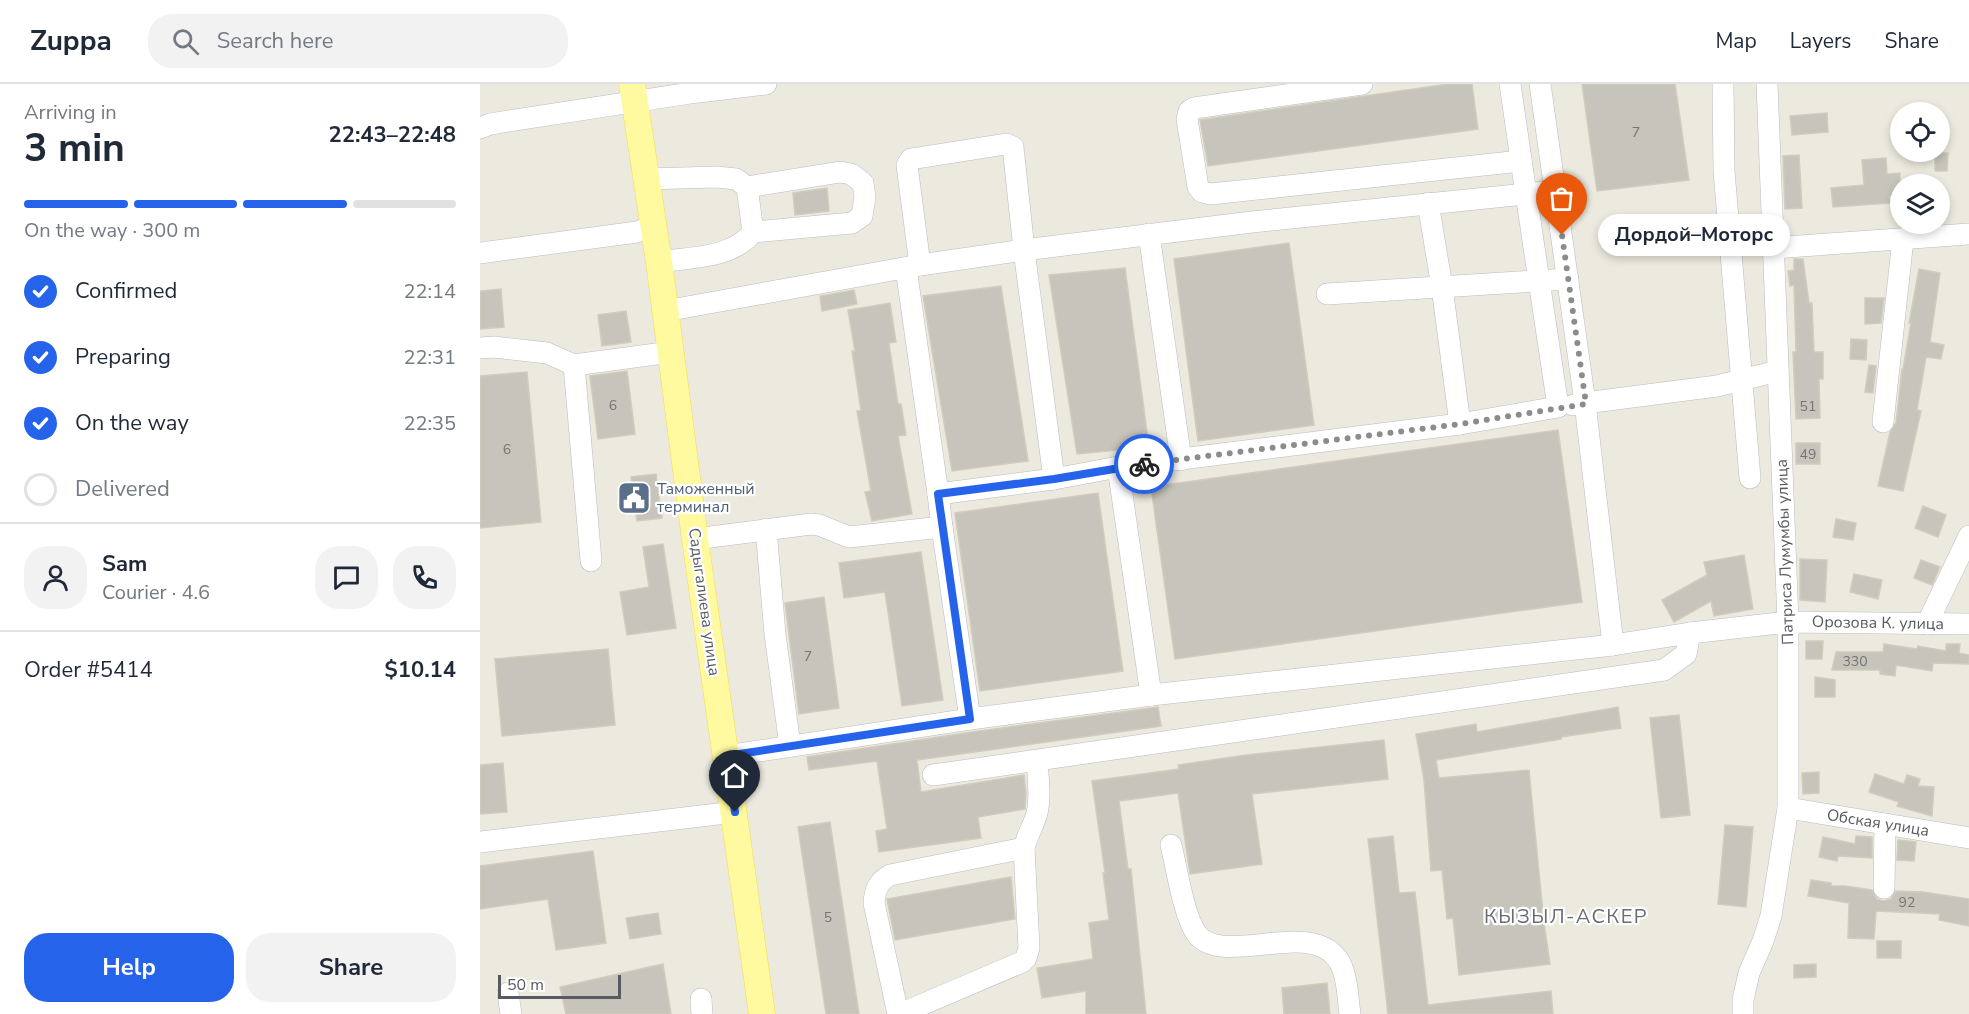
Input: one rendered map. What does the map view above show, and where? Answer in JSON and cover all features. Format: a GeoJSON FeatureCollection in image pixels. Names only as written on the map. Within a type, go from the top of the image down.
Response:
{"type":"FeatureCollection","features":[{"type":"Feature","properties":{"kind":"main road","name":"Садыгалиева улица"},"geometry":{"type":"LineString","coordinates":[[633,93],[659,262],[695,539],[762,1014]]}},
{"type":"Feature","properties":{"kind":"street"},"geometry":{"type":"LineString","coordinates":[[480,128],[633,93],[766,84]]}},
{"type":"Feature","properties":{"kind":"street"},"geometry":{"type":"LineString","coordinates":[[1362,84],[1255,92],[1189,111],[1187,119],[1198,187],[1202,192],[1211,194],[1521,161]]}},
{"type":"Feature","properties":{"kind":"street"},"geometry":{"type":"LineString","coordinates":[[1510,84],[1557,407]]}},
{"type":"Feature","properties":{"kind":"street"},"geometry":{"type":"LineString","coordinates":[[1540,84],[1586,404],[1613,645]]}},
{"type":"Feature","properties":{"kind":"street"},"geometry":{"type":"LineString","coordinates":[[1723,84],[1724,171],[1750,478]]}},
{"type":"Feature","properties":{"kind":"street","name":"Патриса Лумумбы улица"},"geometry":{"type":"LineString","coordinates":[[1743,1014],[1743,1000],[1749,973],[1771,916],[1788,808],[1788,622],[1767,84]]}},
{"type":"Feature","properties":{"kind":"street"},"geometry":{"type":"LineString","coordinates":[[970,719],[942,527],[913,267],[906,165],[910,159],[1006,144],[1013,147],[1054,479]]}},
{"type":"Feature","properties":{"kind":"street"},"geometry":{"type":"LineString","coordinates":[[646,179],[717,177],[736,179],[747,187],[840,172],[851,174],[863,183],[865,197],[862,216],[852,223],[753,232]]}},
{"type":"Feature","properties":{"kind":"street"},"geometry":{"type":"LineString","coordinates":[[659,262],[729,251],[746,241],[753,232],[747,187]]}},
{"type":"Feature","properties":{"kind":"street"},"geometry":{"type":"LineString","coordinates":[[665,311],[913,267],[1024,250],[1428,203],[1555,191]]}},
{"type":"Feature","properties":{"kind":"street"},"geometry":{"type":"LineString","coordinates":[[1428,203],[1442,287],[1460,424]]}},
{"type":"Feature","properties":{"kind":"street"},"geometry":{"type":"LineString","coordinates":[[480,253],[637,231],[653,226]]}},
{"type":"Feature","properties":{"kind":"street"},"geometry":{"type":"LineString","coordinates":[[1149,234],[1181,460]]}},
{"type":"Feature","properties":{"kind":"street"},"geometry":{"type":"LineString","coordinates":[[1773,248],[1969,234]]}},
{"type":"Feature","properties":{"kind":"street"},"geometry":{"type":"LineString","coordinates":[[1883,422],[1903,239]]}},
{"type":"Feature","properties":{"kind":"street"},"geometry":{"type":"LineString","coordinates":[[1327,294],[1568,279]]}},
{"type":"Feature","properties":{"kind":"street"},"geometry":{"type":"LineString","coordinates":[[480,348],[495,347],[548,354],[574,365],[671,352]]}},
{"type":"Feature","properties":{"kind":"street"},"geometry":{"type":"LineString","coordinates":[[574,365],[591,561]]}},
{"type":"Feature","properties":{"kind":"street"},"geometry":{"type":"LineString","coordinates":[[938,494],[1054,479],[1118,467],[1460,424],[1557,407],[1717,386],[1778,371]]}},
{"type":"Feature","properties":{"kind":"street"},"geometry":{"type":"LineString","coordinates":[[1118,467],[1152,695]]}},
{"type":"Feature","properties":{"kind":"street"},"geometry":{"type":"LineString","coordinates":[[695,539],[811,524],[854,537],[942,527]]}},
{"type":"Feature","properties":{"kind":"street"},"geometry":{"type":"LineString","coordinates":[[766,529],[790,746]]}},
{"type":"Feature","properties":{"kind":"street"},"geometry":{"type":"LineString","coordinates":[[1927,624],[1969,536]]}},
{"type":"Feature","properties":{"kind":"street","name":"Орозова К. улица"},"geometry":{"type":"LineString","coordinates":[[726,756],[970,719],[1152,695],[1613,645],[1690,633],[1788,622],[1969,624]]}},
{"type":"Feature","properties":{"kind":"street"},"geometry":{"type":"LineString","coordinates":[[933,775],[1664,670],[1686,654],[1690,633]]}},
{"type":"Feature","properties":{"kind":"street"},"geometry":{"type":"LineString","coordinates":[[1024,848],[890,875],[882,879],[875,890],[874,903],[899,1014],[1024,960],[1029,948],[1024,848],[1037,815],[1039,802],[1037,761]]}},
{"type":"Feature","properties":{"kind":"street","name":"Обская улица"},"geometry":{"type":"LineString","coordinates":[[1788,808],[1969,838]]}},
{"type":"Feature","properties":{"kind":"street"},"geometry":{"type":"LineString","coordinates":[[480,842],[735,812]]}},
{"type":"Feature","properties":{"kind":"street"},"geometry":{"type":"LineString","coordinates":[[1884,888],[1885,824]]}},
{"type":"Feature","properties":{"kind":"street"},"geometry":{"type":"LineString","coordinates":[[1171,845],[1188,917],[1197,935],[1208,943],[1224,946],[1306,942],[1323,946],[1335,957],[1344,972],[1350,1014]]}},
{"type":"Feature","properties":{"kind":"street"},"geometry":{"type":"LineString","coordinates":[[508,993],[512,1014]]}},
{"type":"Feature","properties":{"kind":"building"},"geometry":{"type":"Polygon","coordinates":[[[1448,84],[1472,84],[1478,129],[1208,166],[1200,120],[1448,84]]]}},
{"type":"Feature","properties":{"kind":"building"},"geometry":{"type":"Polygon","coordinates":[[[1582,84],[1675,84],[1689,180],[1597,191],[1582,84]]]}},
{"type":"Feature","properties":{"kind":"building"},"geometry":{"type":"Polygon","coordinates":[[[1827,113],[1828,132],[1792,135],[1790,116],[1827,113]]]}},
{"type":"Feature","properties":{"kind":"building"},"geometry":{"type":"Polygon","coordinates":[[[1799,155],[1802,208],[1785,209],[1783,156],[1799,155]]]}},
{"type":"Feature","properties":{"kind":"building"},"geometry":{"type":"Polygon","coordinates":[[[1886,158],[1887,174],[1900,173],[1890,174],[1890,203],[1833,207],[1831,188],[1864,185],[1862,160],[1886,158]]]}},
{"type":"Feature","properties":{"kind":"building"},"geometry":{"type":"Polygon","coordinates":[[[1935,162],[1948,162],[1947,171],[1935,171],[1935,162]]]}},
{"type":"Feature","properties":{"kind":"building"},"geometry":{"type":"Polygon","coordinates":[[[827,188],[829,211],[795,215],[793,193],[827,188]]]}},
{"type":"Feature","properties":{"kind":"building"},"geometry":{"type":"Polygon","coordinates":[[[1289,243],[1314,425],[1198,441],[1174,259],[1289,243]]]}},
{"type":"Feature","properties":{"kind":"building"},"geometry":{"type":"Polygon","coordinates":[[[1794,259],[1803,259],[1809,303],[1812,303],[1814,352],[1823,352],[1823,379],[1819,379],[1820,418],[1796,419],[1793,352],[1796,352],[1794,285],[1790,286],[1788,271],[1794,270],[1794,259]]]}},
{"type":"Feature","properties":{"kind":"building"},"geometry":{"type":"Polygon","coordinates":[[[1125,268],[1149,447],[1077,454],[1049,275],[1125,268]]]}},
{"type":"Feature","properties":{"kind":"building"},"geometry":{"type":"Polygon","coordinates":[[[1919,269],[1940,273],[1930,342],[1944,345],[1941,359],[1926,357],[1917,410],[1921,411],[1903,491],[1878,486],[1890,432],[1896,423],[1902,369],[1919,269]]]}},
{"type":"Feature","properties":{"kind":"building"},"geometry":{"type":"Polygon","coordinates":[[[1001,286],[1028,461],[952,471],[923,296],[1001,286]]]}},
{"type":"Feature","properties":{"kind":"building"},"geometry":{"type":"Polygon","coordinates":[[[501,289],[504,327],[480,329],[480,291],[501,289]]]}},
{"type":"Feature","properties":{"kind":"building"},"geometry":{"type":"Polygon","coordinates":[[[854,290],[857,304],[822,311],[820,296],[854,290]]]}},
{"type":"Feature","properties":{"kind":"building"},"geometry":{"type":"Polygon","coordinates":[[[1865,298],[1884,298],[1881,323],[1865,324],[1865,298]]]}},
{"type":"Feature","properties":{"kind":"building"},"geometry":{"type":"Polygon","coordinates":[[[890,303],[896,342],[889,343],[898,404],[901,404],[906,435],[898,436],[912,514],[872,521],[865,492],[871,491],[857,411],[861,411],[848,310],[890,303]]]}},
{"type":"Feature","properties":{"kind":"building"},"geometry":{"type":"Polygon","coordinates":[[[626,311],[631,342],[602,346],[598,315],[626,311]]]}},
{"type":"Feature","properties":{"kind":"building"},"geometry":{"type":"Polygon","coordinates":[[[1851,339],[1867,340],[1866,360],[1850,359],[1851,339]]]}},
{"type":"Feature","properties":{"kind":"building"},"geometry":{"type":"Polygon","coordinates":[[[1869,365],[1876,366],[1873,393],[1865,392],[1869,365]]]}},
{"type":"Feature","properties":{"kind":"building"},"geometry":{"type":"Polygon","coordinates":[[[627,371],[635,434],[598,439],[590,376],[627,371]]]}},
{"type":"Feature","properties":{"kind":"building"},"geometry":{"type":"Polygon","coordinates":[[[527,372],[541,522],[480,528],[480,376],[527,372]]]}},
{"type":"Feature","properties":{"kind":"building"},"geometry":{"type":"Polygon","coordinates":[[[1558,430],[1582,602],[1175,659],[1151,487],[1558,430]]]}},
{"type":"Feature","properties":{"kind":"building"},"geometry":{"type":"Polygon","coordinates":[[[1796,443],[1820,443],[1820,464],[1796,464],[1796,443]]]}},
{"type":"Feature","properties":{"kind":"building"},"geometry":{"type":"Polygon","coordinates":[[[656,474],[662,518],[637,521],[631,477],[656,474]]]}},
{"type":"Feature","properties":{"kind":"building"},"geometry":{"type":"Polygon","coordinates":[[[1098,493],[1123,671],[980,691],[955,513],[1098,493]]]}},
{"type":"Feature","properties":{"kind":"building"},"geometry":{"type":"Polygon","coordinates":[[[1923,506],[1946,515],[1938,537],[1915,528],[1923,506]]]}},
{"type":"Feature","properties":{"kind":"building"},"geometry":{"type":"Polygon","coordinates":[[[1836,519],[1856,523],[1853,540],[1833,537],[1836,519]]]}},
{"type":"Feature","properties":{"kind":"building"},"geometry":{"type":"Polygon","coordinates":[[[663,544],[676,628],[627,635],[620,592],[649,587],[643,547],[663,544]]]}},
{"type":"Feature","properties":{"kind":"building"},"geometry":{"type":"Polygon","coordinates":[[[921,552],[943,700],[902,706],[885,592],[844,598],[839,563],[921,552]]]}},
{"type":"Feature","properties":{"kind":"building"},"geometry":{"type":"Polygon","coordinates":[[[1744,555],[1753,609],[1714,616],[1711,601],[1674,622],[1662,600],[1707,575],[1704,562],[1744,555]]]}},
{"type":"Feature","properties":{"kind":"building"},"geometry":{"type":"Polygon","coordinates":[[[1800,559],[1827,560],[1825,602],[1800,600],[1800,559]]]}},
{"type":"Feature","properties":{"kind":"building"},"geometry":{"type":"Polygon","coordinates":[[[1921,560],[1940,567],[1932,585],[1914,578],[1921,560]]]}},
{"type":"Feature","properties":{"kind":"building"},"geometry":{"type":"Polygon","coordinates":[[[1854,574],[1882,580],[1878,599],[1850,592],[1854,574]]]}},
{"type":"Feature","properties":{"kind":"building"},"geometry":{"type":"Polygon","coordinates":[[[824,597],[839,708],[799,714],[785,603],[824,597]]]}},
{"type":"Feature","properties":{"kind":"building"},"geometry":{"type":"Polygon","coordinates":[[[1806,641],[1823,641],[1822,659],[1806,659],[1806,641]]]}},
{"type":"Feature","properties":{"kind":"building"},"geometry":{"type":"Polygon","coordinates":[[[1884,644],[1917,649],[1918,646],[1946,651],[1946,644],[1960,644],[1959,653],[1969,655],[1969,664],[1933,663],[1932,671],[1896,665],[1895,676],[1880,674],[1880,670],[1832,670],[1836,652],[1883,652],[1884,644]]]}},
{"type":"Feature","properties":{"kind":"building"},"geometry":{"type":"Polygon","coordinates":[[[608,649],[615,725],[502,736],[495,659],[608,649]]]}},
{"type":"Feature","properties":{"kind":"building"},"geometry":{"type":"Polygon","coordinates":[[[1815,677],[1835,680],[1835,697],[1815,697],[1815,677]]]}},
{"type":"Feature","properties":{"kind":"building"},"geometry":{"type":"Polygon","coordinates":[[[1158,707],[1161,726],[917,760],[921,792],[1024,775],[1025,809],[978,817],[981,838],[879,852],[876,831],[887,829],[877,761],[809,770],[807,757],[1158,707]]]}},
{"type":"Feature","properties":{"kind":"building"},"geometry":{"type":"Polygon","coordinates":[[[1618,707],[1621,728],[1436,760],[1439,778],[1529,770],[1550,964],[1459,975],[1453,918],[1447,919],[1442,870],[1431,871],[1424,780],[1416,734],[1476,724],[1477,732],[1618,707]]]}},
{"type":"Feature","properties":{"kind":"building"},"geometry":{"type":"Polygon","coordinates":[[[1679,715],[1690,815],[1661,818],[1650,718],[1679,715]]]}},
{"type":"Feature","properties":{"kind":"building"},"geometry":{"type":"Polygon","coordinates":[[[1384,740],[1388,779],[1252,794],[1262,864],[1190,874],[1178,793],[1119,801],[1128,869],[1131,869],[1146,1014],[1086,1014],[1086,991],[1042,998],[1037,968],[1093,959],[1089,923],[1109,920],[1092,781],[1179,769],[1178,765],[1246,755],[1384,740]]]}},
{"type":"Feature","properties":{"kind":"building"},"geometry":{"type":"Polygon","coordinates":[[[503,763],[507,812],[480,814],[480,765],[503,763]]]}},
{"type":"Feature","properties":{"kind":"building"},"geometry":{"type":"Polygon","coordinates":[[[1819,772],[1819,793],[1803,794],[1802,773],[1819,772]]]}},
{"type":"Feature","properties":{"kind":"building"},"geometry":{"type":"Polygon","coordinates":[[[1875,774],[1904,784],[1907,775],[1920,779],[1918,786],[1934,787],[1932,816],[1897,806],[1899,802],[1869,792],[1875,774]]]}},
{"type":"Feature","properties":{"kind":"building"},"geometry":{"type":"Polygon","coordinates":[[[830,822],[859,1014],[826,1014],[798,827],[830,822]]]}},
{"type":"Feature","properties":{"kind":"building"},"geometry":{"type":"Polygon","coordinates":[[[1725,825],[1753,827],[1746,907],[1718,904],[1725,825]]]}},
{"type":"Feature","properties":{"kind":"building"},"geometry":{"type":"Polygon","coordinates":[[[1393,836],[1399,893],[1415,892],[1428,1005],[1551,991],[1553,1014],[1388,1014],[1368,839],[1393,836]]]}},
{"type":"Feature","properties":{"kind":"building"},"geometry":{"type":"Polygon","coordinates":[[[1856,836],[1872,837],[1872,858],[1838,856],[1837,861],[1819,857],[1823,837],[1855,844],[1856,836]]]}},
{"type":"Feature","properties":{"kind":"building"},"geometry":{"type":"Polygon","coordinates":[[[1898,840],[1916,842],[1914,861],[1897,860],[1898,840]]]}},
{"type":"Feature","properties":{"kind":"building"},"geometry":{"type":"Polygon","coordinates":[[[593,851],[606,943],[556,950],[548,899],[480,909],[480,866],[593,851]]]}},
{"type":"Feature","properties":{"kind":"building"},"geometry":{"type":"Polygon","coordinates":[[[1011,877],[1015,919],[895,940],[887,899],[1011,877]]]}},
{"type":"Feature","properties":{"kind":"building"},"geometry":{"type":"Polygon","coordinates":[[[1811,880],[1831,883],[1831,886],[1872,890],[1877,899],[1883,901],[1891,899],[1896,891],[1923,892],[1969,899],[1969,926],[1939,920],[1940,914],[1876,911],[1874,939],[1848,938],[1849,903],[1808,896],[1811,880]]]}},
{"type":"Feature","properties":{"kind":"building"},"geometry":{"type":"Polygon","coordinates":[[[658,913],[661,934],[630,939],[626,918],[658,913]]]}},
{"type":"Feature","properties":{"kind":"building"},"geometry":{"type":"Polygon","coordinates":[[[1877,941],[1901,941],[1901,958],[1877,958],[1877,941]]]}},
{"type":"Feature","properties":{"kind":"building"},"geometry":{"type":"Polygon","coordinates":[[[663,964],[671,1014],[566,1014],[560,987],[663,964]]]}},
{"type":"Feature","properties":{"kind":"building"},"geometry":{"type":"Polygon","coordinates":[[[1816,964],[1816,977],[1794,978],[1794,965],[1816,964]]]}},
{"type":"Feature","properties":{"kind":"building"},"geometry":{"type":"Polygon","coordinates":[[[1327,983],[1330,1014],[1284,1014],[1282,988],[1327,983]]]}},
{"type":"Feature","properties":{"kind":"way so far"},"geometry":{"type":"LineString","coordinates":[[1144,464],[1460,424],[1586,404],[1562,235]]}},
{"type":"Feature","properties":{"kind":"place","name":"Дордой–Моторс"},"geometry":{"type":"Point","coordinates":[1562,235]}},
{"type":"Feature","properties":{"kind":"place","name":"Таможенный терминал"},"geometry":{"type":"Point","coordinates":[634,498]}},
{"type":"Feature","properties":{"kind":"district","name":"КЫЗЫЛ-АСКЕР"},"geometry":{"type":"Point","coordinates":[1566,916]}},
{"type":"Feature","properties":{"kind":"route"},"geometry":{"type":"LineString","coordinates":[[735,812],[726,756],[970,719],[938,494],[1054,479],[1144,464]]}}]}
